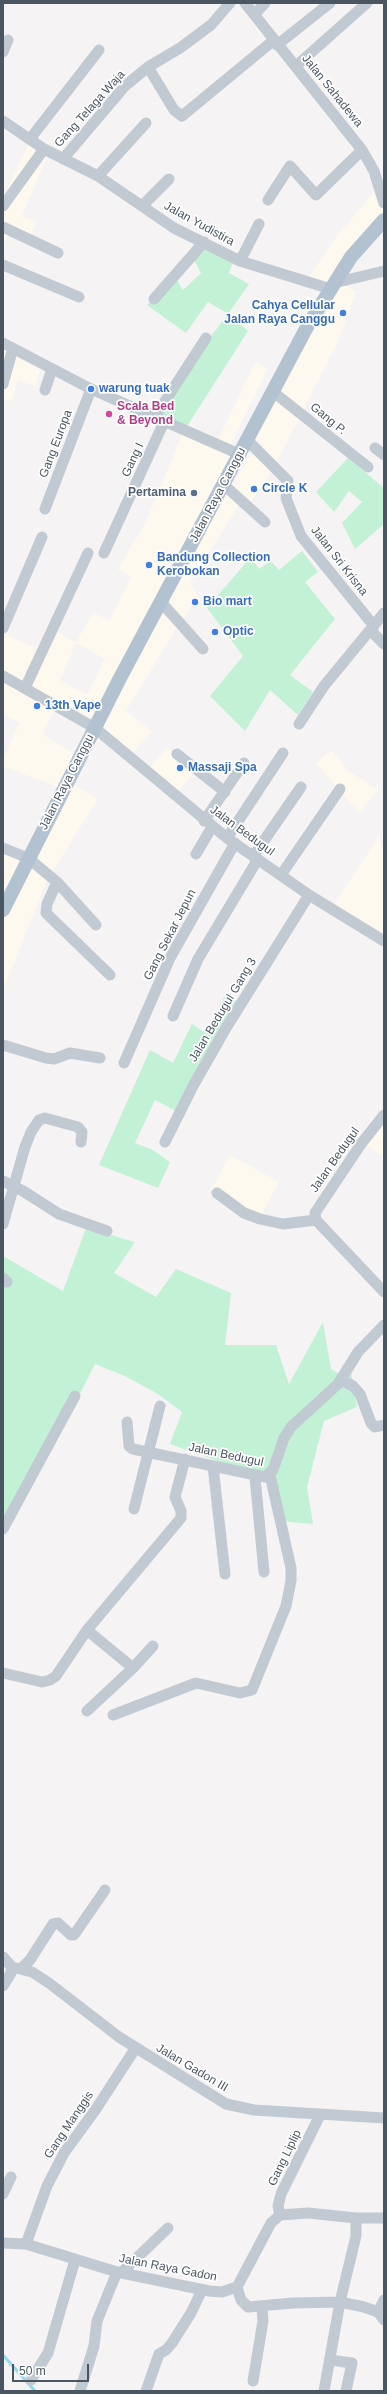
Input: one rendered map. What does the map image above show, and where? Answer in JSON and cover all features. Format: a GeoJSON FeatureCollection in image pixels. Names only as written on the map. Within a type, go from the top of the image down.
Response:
{"type":"FeatureCollection","features":[{"type":"Feature","properties":{"kind":"main road","name":"Jalan Raya Canggu"},"geometry":{"type":"LineString","coordinates":[[3,910],[28,858],[272,391],[332,286],[355,252],[384,220]]}},
{"type":"Feature","properties":{"kind":"street","name":"Gang Telaga Waja"},"geometry":{"type":"LineString","coordinates":[[63,159],[125,86],[148,67],[180,48],[211,25],[230,3]]}},
{"type":"Feature","properties":{"kind":"street","name":"Jalan Sahadewa"},"geometry":{"type":"LineString","coordinates":[[245,3],[362,150],[374,171],[384,203]]}},
{"type":"Feature","properties":{"kind":"street"},"geometry":{"type":"LineString","coordinates":[[255,14],[265,3]]}},
{"type":"Feature","properties":{"kind":"street"},"geometry":{"type":"LineString","coordinates":[[148,67],[174,110],[182,116],[276,42],[330,3]]}},
{"type":"Feature","properties":{"kind":"street"},"geometry":{"type":"LineString","coordinates":[[296,66],[367,3]]}},
{"type":"Feature","properties":{"kind":"street"},"geometry":{"type":"LineString","coordinates":[[3,52],[8,40]]}},
{"type":"Feature","properties":{"kind":"street"},"geometry":{"type":"LineString","coordinates":[[30,139],[99,50]]}},
{"type":"Feature","properties":{"kind":"street","name":"Jalan Yudistira"},"geometry":{"type":"LineString","coordinates":[[3,121],[44,149],[98,176],[174,228],[240,261],[332,286]]}},
{"type":"Feature","properties":{"kind":"street"},"geometry":{"type":"LineString","coordinates":[[98,176],[146,123]]}},
{"type":"Feature","properties":{"kind":"street"},"geometry":{"type":"LineString","coordinates":[[3,206],[44,149]]}},
{"type":"Feature","properties":{"kind":"street"},"geometry":{"type":"LineString","coordinates":[[268,200],[290,166],[316,195],[362,150]]}},
{"type":"Feature","properties":{"kind":"street"},"geometry":{"type":"LineString","coordinates":[[142,206],[169,179]]}},
{"type":"Feature","properties":{"kind":"street"},"geometry":{"type":"LineString","coordinates":[[240,261],[259,224]]}},
{"type":"Feature","properties":{"kind":"street"},"geometry":{"type":"LineString","coordinates":[[3,227],[58,253]]}},
{"type":"Feature","properties":{"kind":"street"},"geometry":{"type":"LineString","coordinates":[[154,299],[204,242]]}},
{"type":"Feature","properties":{"kind":"street"},"geometry":{"type":"LineString","coordinates":[[3,265],[79,297]]}},
{"type":"Feature","properties":{"kind":"street"},"geometry":{"type":"LineString","coordinates":[[332,286],[384,271]]}},
{"type":"Feature","properties":{"kind":"street","name":"Gang I"},"geometry":{"type":"LineString","coordinates":[[104,553],[159,420],[206,338]]}},
{"type":"Feature","properties":{"kind":"street"},"geometry":{"type":"LineString","coordinates":[[3,384],[8,346],[91,389],[239,454]]}},
{"type":"Feature","properties":{"kind":"street"},"geometry":{"type":"LineString","coordinates":[[45,390],[52,369]]}},
{"type":"Feature","properties":{"kind":"street","name":"Gang Europa"},"geometry":{"type":"LineString","coordinates":[[45,509],[91,389]]}},
{"type":"Feature","properties":{"kind":"street","name":"Gang P."},"geometry":{"type":"LineString","coordinates":[[272,391],[368,467]]}},
{"type":"Feature","properties":{"kind":"street","name":"Jalan Sri Krisna"},"geometry":{"type":"LineString","coordinates":[[247,440],[288,481],[286,498],[301,536],[372,628]]}},
{"type":"Feature","properties":{"kind":"street"},"geometry":{"type":"LineString","coordinates":[[223,484],[264,522]]}},
{"type":"Feature","properties":{"kind":"street"},"geometry":{"type":"LineString","coordinates":[[3,628],[42,537]]}},
{"type":"Feature","properties":{"kind":"street"},"geometry":{"type":"LineString","coordinates":[[25,688],[88,553]]}},
{"type":"Feature","properties":{"kind":"street"},"geometry":{"type":"LineString","coordinates":[[162,602],[203,649]]}},
{"type":"Feature","properties":{"kind":"street"},"geometry":{"type":"LineString","coordinates":[[299,724],[324,686],[384,613]]}},
{"type":"Feature","properties":{"kind":"street"},"geometry":{"type":"LineString","coordinates":[[372,628],[384,644]]}},
{"type":"Feature","properties":{"kind":"street","name":"Jalan Bedugul"},"geometry":{"type":"LineString","coordinates":[[3,676],[96,728],[208,824],[309,895],[384,941]]}},
{"type":"Feature","properties":{"kind":"street","name":"Gang Sekar Jepun"},"geometry":{"type":"LineString","coordinates":[[124,1063],[170,958],[231,841],[283,752]]}},
{"type":"Feature","properties":{"kind":"street"},"geometry":{"type":"LineString","coordinates":[[177,754],[225,792]]}},
{"type":"Feature","properties":{"kind":"street"},"geometry":{"type":"LineString","coordinates":[[196,854],[208,824],[225,792],[244,763]]}},
{"type":"Feature","properties":{"kind":"street"},"geometry":{"type":"LineString","coordinates":[[173,1016],[198,959],[256,857],[301,787]]}},
{"type":"Feature","properties":{"kind":"street"},"geometry":{"type":"LineString","coordinates":[[282,875],[340,789]]}},
{"type":"Feature","properties":{"kind":"street"},"geometry":{"type":"LineString","coordinates":[[3,848],[28,858],[57,882],[96,925]]}},
{"type":"Feature","properties":{"kind":"street"},"geometry":{"type":"LineString","coordinates":[[57,882],[47,904],[46,913],[110,975]]}},
{"type":"Feature","properties":{"kind":"street","name":"Jalan Bedugul Gang 3"},"geometry":{"type":"LineString","coordinates":[[165,1142],[193,1086],[229,1023],[309,895]]}},
{"type":"Feature","properties":{"kind":"street"},"geometry":{"type":"LineString","coordinates":[[3,1045],[46,1058],[54,1059],[70,1053],[100,1058]]}},
{"type":"Feature","properties":{"kind":"street","name":"Jalan Bedugul"},"geometry":{"type":"LineString","coordinates":[[316,1220],[315,1213],[319,1206],[361,1144],[384,1115]]}},
{"type":"Feature","properties":{"kind":"street"},"geometry":{"type":"LineString","coordinates":[[3,1224],[27,1142],[39,1120],[45,1118],[78,1127],[82,1132],[81,1142]]}},
{"type":"Feature","properties":{"kind":"street"},"geometry":{"type":"LineString","coordinates":[[3,1181],[14,1186],[59,1214],[106,1231]]}},
{"type":"Feature","properties":{"kind":"street"},"geometry":{"type":"LineString","coordinates":[[217,1194],[244,1213],[260,1219],[282,1224],[316,1220],[384,1292]]}},
{"type":"Feature","properties":{"kind":"street","name":"Jalan Bedugul"},"geometry":{"type":"LineString","coordinates":[[127,1422],[129,1446],[255,1477],[266,1477],[270,1475],[284,1438],[291,1427],[327,1396],[341,1380],[358,1352],[384,1325]]}},
{"type":"Feature","properties":{"kind":"street"},"geometry":{"type":"LineString","coordinates":[[341,1380],[353,1386],[360,1394],[370,1422],[375,1426],[384,1425]]}},
{"type":"Feature","properties":{"kind":"street"},"geometry":{"type":"LineString","coordinates":[[3,1529],[75,1396]]}},
{"type":"Feature","properties":{"kind":"street"},"geometry":{"type":"LineString","coordinates":[[134,1509],[150,1452],[160,1406]]}},
{"type":"Feature","properties":{"kind":"street"},"geometry":{"type":"LineString","coordinates":[[3,1673],[42,1682],[50,1680],[56,1676],[87,1630],[181,1518],[181,1511],[175,1497],[185,1459]]}},
{"type":"Feature","properties":{"kind":"street"},"geometry":{"type":"LineString","coordinates":[[213,1466],[225,1574]]}},
{"type":"Feature","properties":{"kind":"street"},"geometry":{"type":"LineString","coordinates":[[113,1715],[196,1683],[240,1693],[252,1690],[286,1606],[291,1581],[291,1568],[270,1475]]}},
{"type":"Feature","properties":{"kind":"street"},"geometry":{"type":"LineString","coordinates":[[255,1477],[264,1572]]}},
{"type":"Feature","properties":{"kind":"street"},"geometry":{"type":"LineString","coordinates":[[87,1630],[133,1668]]}},
{"type":"Feature","properties":{"kind":"street"},"geometry":{"type":"LineString","coordinates":[[87,1711],[133,1668],[153,1646]]}},
{"type":"Feature","properties":{"kind":"street"},"geometry":{"type":"LineString","coordinates":[[3,1986],[11,1973],[30,1960],[53,1924],[58,1923],[71,1935],[74,1935],[105,1890]]}},
{"type":"Feature","properties":{"kind":"street"},"geometry":{"type":"LineString","coordinates":[[3,1957],[17,1968]]}},
{"type":"Feature","properties":{"kind":"street","name":"Jalan Gadon III"},"geometry":{"type":"LineString","coordinates":[[17,1968],[49,1983],[135,2049],[218,2100],[235,2107],[384,2118]]}},
{"type":"Feature","properties":{"kind":"street","name":"Gang Manggis"},"geometry":{"type":"LineString","coordinates":[[26,2244],[47,2186],[64,2153],[96,2109],[135,2049]]}},
{"type":"Feature","properties":{"kind":"street","name":"Gang Liplip"},"geometry":{"type":"LineString","coordinates":[[280,2214],[278,2206],[281,2194],[320,2114]]}},
{"type":"Feature","properties":{"kind":"street"},"geometry":{"type":"LineString","coordinates":[[3,2194],[11,2177]]}},
{"type":"Feature","properties":{"kind":"street"},"geometry":{"type":"LineString","coordinates":[[384,2218],[356,2218],[308,2213],[280,2214],[271,2223],[237,2287],[244,2305],[248,2307],[262,2307],[293,2303],[340,2302],[364,2307],[378,2312],[384,2320]]}},
{"type":"Feature","properties":{"kind":"street"},"geometry":{"type":"LineString","coordinates":[[324,2391],[340,2302],[356,2236],[356,2218]]}},
{"type":"Feature","properties":{"kind":"street"},"geometry":{"type":"LineString","coordinates":[[80,2391],[94,2346],[99,2314],[119,2273],[168,2228]]}},
{"type":"Feature","properties":{"kind":"street","name":"Jalan Raya Gadon"},"geometry":{"type":"LineString","coordinates":[[3,2243],[26,2244],[119,2273],[202,2290],[222,2292],[237,2287]]}},
{"type":"Feature","properties":{"kind":"street"},"geometry":{"type":"LineString","coordinates":[[31,2380],[48,2353],[76,2260]]}},
{"type":"Feature","properties":{"kind":"street"},"geometry":{"type":"LineString","coordinates":[[146,2391],[159,2354],[166,2350],[172,2343],[192,2313],[202,2290]]}},
{"type":"Feature","properties":{"kind":"street"},"geometry":{"type":"LineString","coordinates":[[253,2381],[263,2321],[262,2307]]}},
{"type":"Feature","properties":{"kind":"street"},"geometry":{"type":"LineString","coordinates":[[330,2360],[352,2363],[346,2391]]}},
{"type":"Feature","properties":{"kind":"shaded area"},"geometry":{"type":"Polygon","coordinates":[[[29,143],[48,154],[22,216],[36,222],[29,243],[9,232],[3,248],[3,198],[29,143]]]}},
{"type":"Feature","properties":{"kind":"shaded area"},"geometry":{"type":"Polygon","coordinates":[[[384,186],[384,212],[331,276],[356,292],[338,342],[272,471],[245,510],[239,505],[190,583],[199,597],[179,624],[126,711],[152,731],[130,756],[56,707],[42,734],[77,755],[65,779],[98,799],[47,880],[3,991],[3,848],[25,858],[60,788],[3,766],[3,760],[19,723],[3,714],[3,633],[36,649],[48,626],[76,643],[93,612],[109,621],[131,577],[118,569],[145,523],[184,431],[216,444],[256,361],[268,369],[227,452],[233,460],[229,492],[251,454],[256,456],[264,444],[246,433],[322,290],[304,284],[334,240],[376,189],[384,186]],[[76,643],[60,680],[87,695],[105,659],[76,643]]]}},
{"type":"Feature","properties":{"kind":"shaded area"},"geometry":{"type":"Polygon","coordinates":[[[3,349],[40,370],[35,386],[18,380],[11,401],[3,399],[3,349]]]}},
{"type":"Feature","properties":{"kind":"shaded area"},"geometry":{"type":"Polygon","coordinates":[[[167,747],[195,771],[175,796],[147,771],[167,747]]]}},
{"type":"Feature","properties":{"kind":"shaded area"},"geometry":{"type":"Polygon","coordinates":[[[332,750],[347,770],[378,790],[359,813],[316,763],[332,750]]]}},
{"type":"Feature","properties":{"kind":"shaded area"},"geometry":{"type":"Polygon","coordinates":[[[379,836],[384,854],[384,942],[331,909],[379,836]]]}},
{"type":"Feature","properties":{"kind":"shaded area"},"geometry":{"type":"Polygon","coordinates":[[[384,1112],[384,1156],[361,1143],[384,1112]]]}},
{"type":"Feature","properties":{"kind":"shaded area"},"geometry":{"type":"Polygon","coordinates":[[[230,1155],[279,1182],[259,1219],[211,1190],[230,1155]]]}},
{"type":"Feature","properties":{"kind":"green space"},"geometry":{"type":"Polygon","coordinates":[[[203,242],[233,262],[229,273],[249,284],[228,314],[208,302],[186,333],[147,305],[174,275],[183,290],[201,273],[192,256],[203,242]]]}},
{"type":"Feature","properties":{"kind":"green space"},"geometry":{"type":"Polygon","coordinates":[[[228,314],[248,331],[184,431],[151,415],[228,314]]]}},
{"type":"Feature","properties":{"kind":"green space"},"geometry":{"type":"Polygon","coordinates":[[[348,458],[384,488],[384,524],[355,549],[342,523],[362,502],[349,491],[334,512],[316,492],[348,458]]]}},
{"type":"Feature","properties":{"kind":"green space"},"geometry":{"type":"Polygon","coordinates":[[[302,551],[318,572],[305,582],[335,619],[290,675],[313,692],[298,715],[270,690],[245,731],[210,696],[243,656],[207,608],[251,557],[259,569],[271,561],[279,570],[302,551]]]}},
{"type":"Feature","properties":{"kind":"green space"},"geometry":{"type":"Polygon","coordinates":[[[225,995],[240,1002],[176,1111],[155,1100],[135,1143],[153,1150],[170,1162],[158,1188],[99,1165],[150,1050],[173,1063],[192,1024],[205,1033],[225,995]]]}},
{"type":"Feature","properties":{"kind":"green space"},"geometry":{"type":"Polygon","coordinates":[[[86,1228],[135,1242],[114,1273],[156,1297],[176,1269],[231,1293],[225,1345],[276,1345],[289,1384],[323,1322],[331,1369],[341,1375],[350,1365],[357,1407],[324,1421],[307,1487],[313,1524],[279,1521],[271,1480],[170,1444],[182,1412],[158,1394],[125,1376],[95,1364],[55,1444],[3,1530],[3,1256],[63,1291],[86,1228]]]}},
{"type":"Feature","properties":{"kind":"waterway"},"geometry":{"type":"LineString","coordinates":[[3,2355],[35,2391]]}},
{"type":"Feature","properties":{"kind":"place","name":"Cahya Cellular Jalan Raya Canggu"},"geometry":{"type":"Point","coordinates":[343,313]}},
{"type":"Feature","properties":{"kind":"place","name":"warung tuak"},"geometry":{"type":"Point","coordinates":[91,389]}},
{"type":"Feature","properties":{"kind":"place","name":"Scala Bed & Beyond"},"geometry":{"type":"Point","coordinates":[109,414]}},
{"type":"Feature","properties":{"kind":"place","name":"Circle K"},"geometry":{"type":"Point","coordinates":[254,489]}},
{"type":"Feature","properties":{"kind":"place","name":"Pertamina"},"geometry":{"type":"Point","coordinates":[194,493]}},
{"type":"Feature","properties":{"kind":"place","name":"Bandung Collection Kerobokan"},"geometry":{"type":"Point","coordinates":[149,565]}},
{"type":"Feature","properties":{"kind":"place","name":"Bio mart"},"geometry":{"type":"Point","coordinates":[195,602]}},
{"type":"Feature","properties":{"kind":"place","name":"Optic"},"geometry":{"type":"Point","coordinates":[215,632]}},
{"type":"Feature","properties":{"kind":"place","name":"13th Vape"},"geometry":{"type":"Point","coordinates":[37,706]}},
{"type":"Feature","properties":{"kind":"place","name":"Massaji Spa"},"geometry":{"type":"Point","coordinates":[180,768]}}]}
